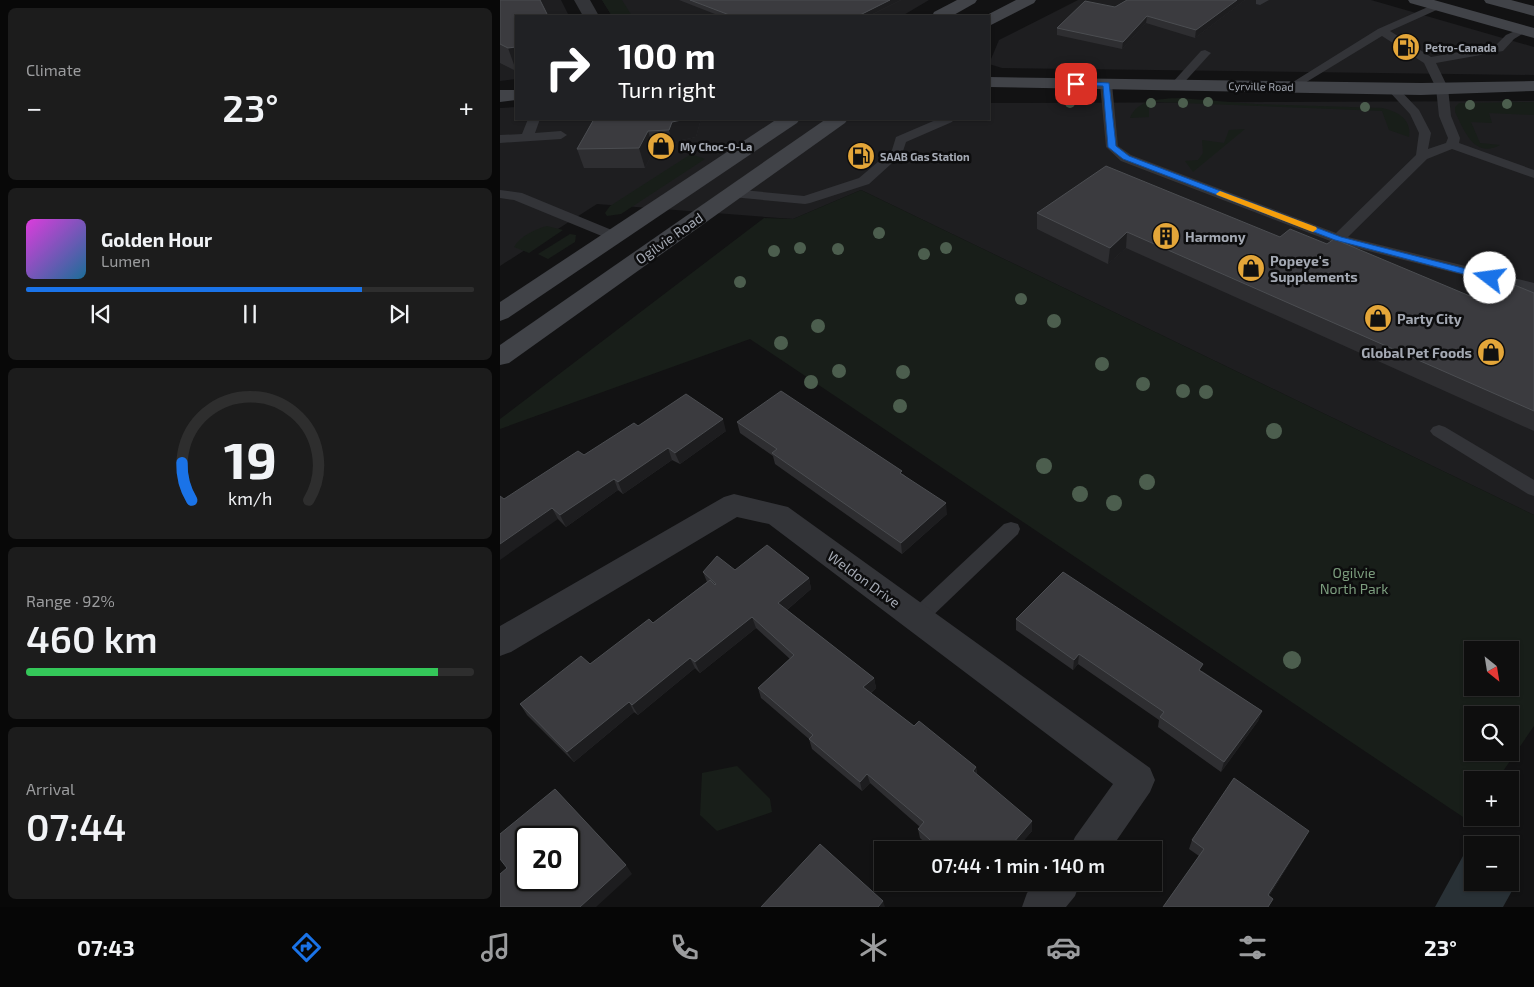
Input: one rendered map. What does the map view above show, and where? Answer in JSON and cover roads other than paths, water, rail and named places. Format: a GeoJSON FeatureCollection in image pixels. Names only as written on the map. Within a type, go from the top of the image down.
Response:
{"type":"FeatureCollection","features":[{"type":"Feature","properties":{"kind":"main road"},"geometry":{"type":"LineString","coordinates":[[942,15],[969,0]]}},
{"type":"Feature","properties":{"kind":"main road"},"geometry":{"type":"LineString","coordinates":[[990,20],[1028,0]]}},
{"type":"Feature","properties":{"kind":"main road"},"geometry":{"type":"LineString","coordinates":[[1416,0],[1529,32]]}},
{"type":"Feature","properties":{"kind":"main road"},"geometry":{"type":"LineString","coordinates":[[1492,0],[1534,11]]}},
{"type":"Feature","properties":{"kind":"main road"},"geometry":{"type":"LineString","coordinates":[[990,75],[1022,82]]}},
{"type":"Feature","properties":{"kind":"main road","name":"Cyrville Road"},"geometry":{"type":"LineString","coordinates":[[990,82],[1392,88],[1534,86]]}},
{"type":"Feature","properties":{"kind":"main road"},"geometry":{"type":"LineString","coordinates":[[500,96],[515,95]]}},
{"type":"Feature","properties":{"kind":"main road"},"geometry":{"type":"LineString","coordinates":[[500,312],[788,120]]}},
{"type":"Feature","properties":{"kind":"main road","name":"Ogilvie Road"},"geometry":{"type":"LineString","coordinates":[[500,357],[837,120]]}},
{"type":"Feature","properties":{"kind":"street"},"geometry":{"type":"LineString","coordinates":[[582,0],[590,15]]}},
{"type":"Feature","properties":{"kind":"street","name":"Weldon Drive"},"geometry":{"type":"LineString","coordinates":[[500,642],[734,505],[778,515],[1137,780],[1094,841]]}},
{"type":"Feature","properties":{"kind":"street"},"geometry":{"type":"LineString","coordinates":[[1041,907],[1054,891]]}},
{"type":"Feature","properties":{"kind":"lane"},"geometry":{"type":"LineString","coordinates":[[1290,87],[1382,31],[1438,6]]}},
{"type":"Feature","properties":{"kind":"lane"},"geometry":{"type":"LineString","coordinates":[[1382,31],[1429,60],[1442,88],[1445,116],[1454,138],[1452,145]]}},
{"type":"Feature","properties":{"kind":"lane"},"geometry":{"type":"LineString","coordinates":[[1429,60],[1499,49],[1510,37],[1529,32]]}},
{"type":"Feature","properties":{"kind":"lane"},"geometry":{"type":"LineString","coordinates":[[1176,85],[1205,53]]}},
{"type":"Feature","properties":{"kind":"lane"},"geometry":{"type":"LineString","coordinates":[[1106,84],[1112,147],[1126,158],[1338,238],[1534,288]]}},
{"type":"Feature","properties":{"kind":"lane"},"geometry":{"type":"LineString","coordinates":[[1392,88],[1415,113],[1425,133],[1422,156]]}},
{"type":"Feature","properties":{"kind":"lane"},"geometry":{"type":"LineString","coordinates":[[527,137],[534,120]]}},
{"type":"Feature","properties":{"kind":"lane"},"geometry":{"type":"LineString","coordinates":[[732,193],[805,200],[864,181],[898,152],[900,140],[946,120]]}},
{"type":"Feature","properties":{"kind":"lane"},"geometry":{"type":"LineString","coordinates":[[500,139],[561,135]]}},
{"type":"Feature","properties":{"kind":"lane"},"geometry":{"type":"LineString","coordinates":[[1338,238],[1422,156],[1452,145],[1534,174]]}},
{"type":"Feature","properties":{"kind":"lane"},"geometry":{"type":"LineString","coordinates":[[500,194],[517,196],[614,236]]}},
{"type":"Feature","properties":{"kind":"lane"},"geometry":{"type":"LineString","coordinates":[[1440,431],[1534,489]]}},
{"type":"Feature","properties":{"kind":"lane"},"geometry":{"type":"LineString","coordinates":[[917,618],[1011,529]]}},
{"type":"Feature","properties":{"kind":"place","name":"Petro-Canada"},"geometry":{"type":"Point","coordinates":[1406,47]}},
{"type":"Feature","properties":{"kind":"place","name":"My Choc-O-La"},"geometry":{"type":"Point","coordinates":[661,146]}},
{"type":"Feature","properties":{"kind":"place","name":"SAAB Gas Station"},"geometry":{"type":"Point","coordinates":[861,156]}},
{"type":"Feature","properties":{"kind":"place","name":"Harmony"},"geometry":{"type":"Point","coordinates":[1166,236]}},
{"type":"Feature","properties":{"kind":"place","name":"Popeye's Supplements"},"geometry":{"type":"Point","coordinates":[1251,268]}},
{"type":"Feature","properties":{"kind":"place","name":"Party City"},"geometry":{"type":"Point","coordinates":[1378,318]}},
{"type":"Feature","properties":{"kind":"place","name":"Global Pet Foods"},"geometry":{"type":"Point","coordinates":[1491,352]}},
{"type":"Feature","properties":{"kind":"park label","name":"Ogilvie North Park"},"geometry":{"type":"Point","coordinates":[1354,580]}}]}
